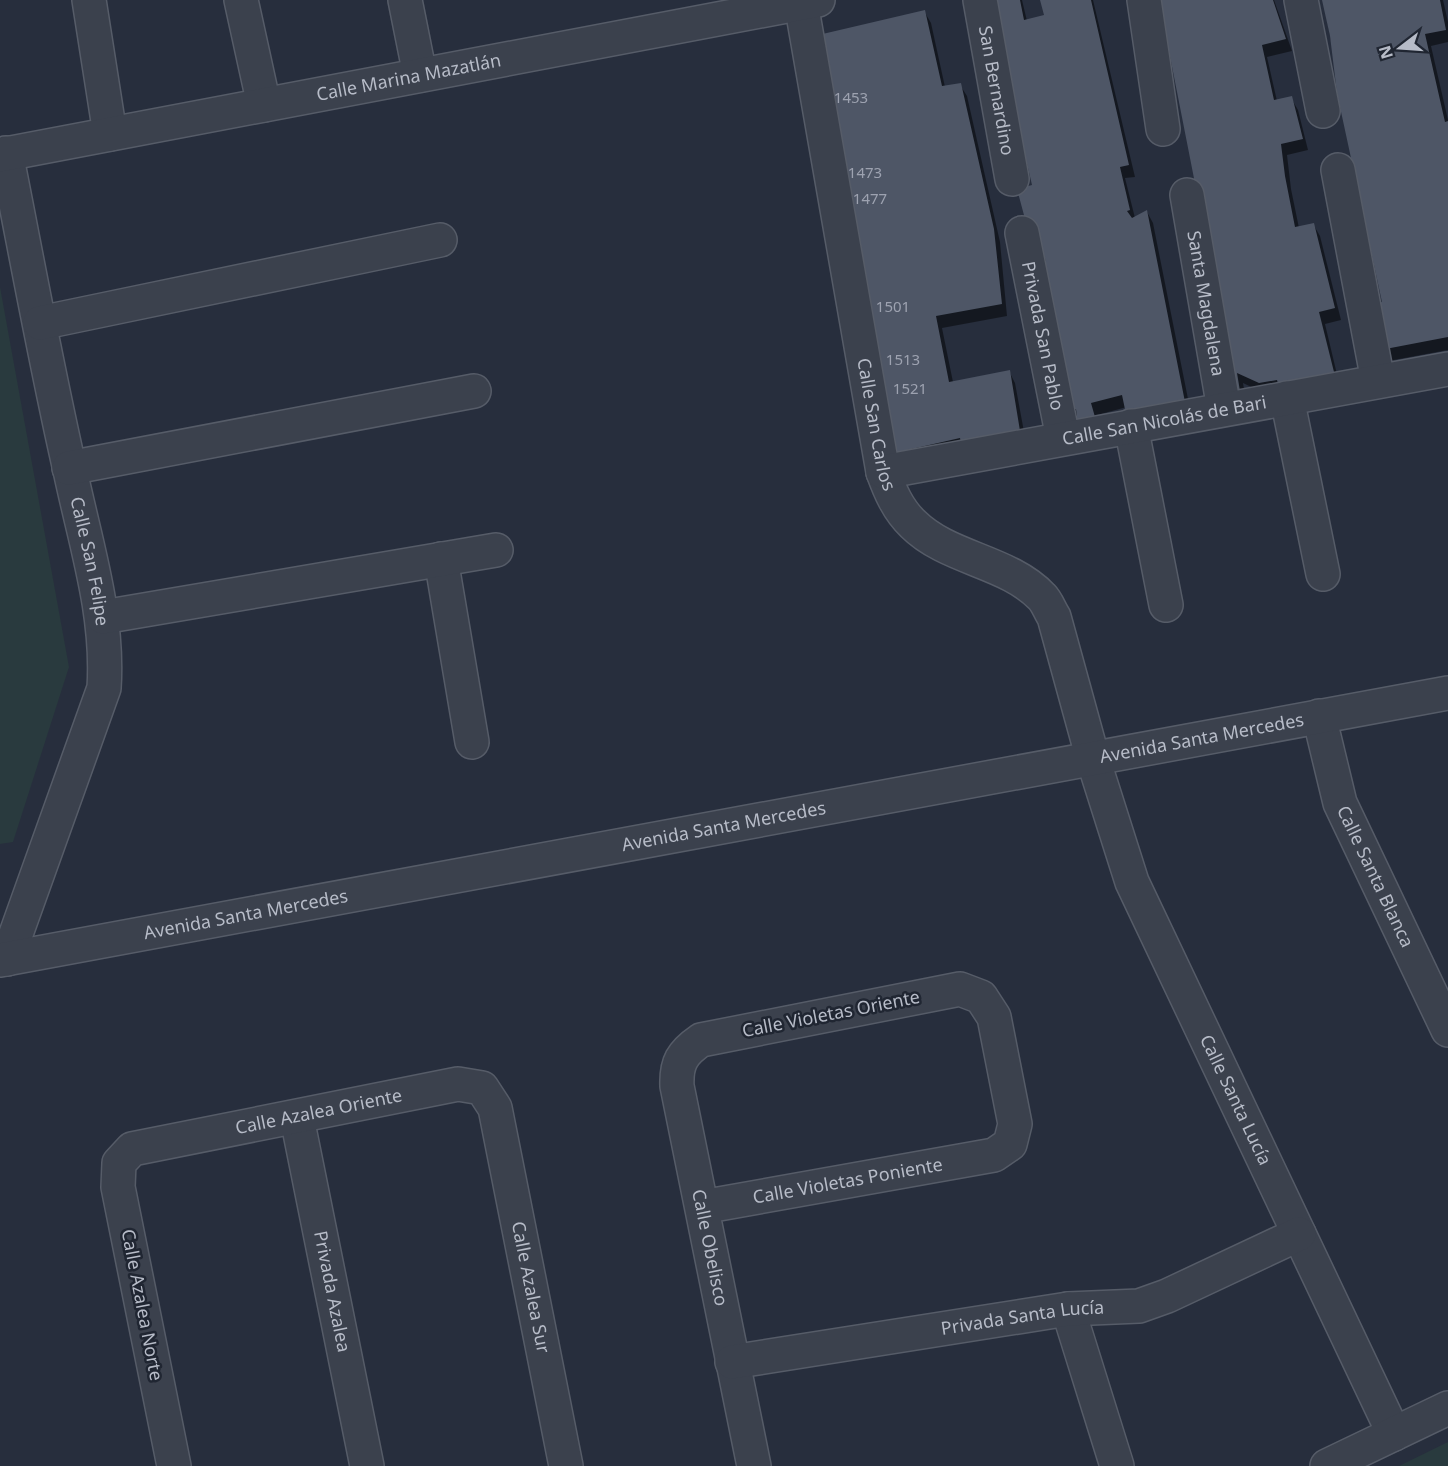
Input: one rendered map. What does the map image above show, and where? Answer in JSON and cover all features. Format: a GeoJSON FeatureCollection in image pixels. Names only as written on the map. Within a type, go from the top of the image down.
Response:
{"type":"FeatureCollection","features":[{"type":"Feature","properties":{"kind":"street"},"geometry":{"type":"LineString","coordinates":[[89,0],[110,134]]}},
{"type":"Feature","properties":{"kind":"street"},"geometry":{"type":"LineString","coordinates":[[241,0],[264,105]]}},
{"type":"Feature","properties":{"kind":"street"},"geometry":{"type":"LineString","coordinates":[[405,0],[420,75]]}},
{"type":"Feature","properties":{"kind":"street","name":"San Bernardino"},"geometry":{"type":"LineString","coordinates":[[980,0],[1012,179]]}},
{"type":"Feature","properties":{"kind":"street"},"geometry":{"type":"LineString","coordinates":[[1144,0],[1163,129]]}},
{"type":"Feature","properties":{"kind":"street"},"geometry":{"type":"LineString","coordinates":[[1301,0],[1323,111]]}},
{"type":"Feature","properties":{"kind":"street","name":"Calle Marina Mazatlán"},"geometry":{"type":"LineString","coordinates":[[3,154],[809,2]]}},
{"type":"Feature","properties":{"kind":"street","name":"Calle San Carlos"},"geometry":{"type":"LineString","coordinates":[[809,2],[883,472],[899,508],[914,526],[940,542],[1025,584],[1042,597],[1054,617],[1093,759]]}},
{"type":"Feature","properties":{"kind":"street","name":"Calle San Felipe"},"geometry":{"type":"LineString","coordinates":[[3,154],[103,617],[107,654],[104,688],[4,960]]}},
{"type":"Feature","properties":{"kind":"street"},"geometry":{"type":"LineString","coordinates":[[1338,170],[1378,381]]}},
{"type":"Feature","properties":{"kind":"street","name":"Santa Magdalena"},"geometry":{"type":"LineString","coordinates":[[1186,195],[1224,409]]}},
{"type":"Feature","properties":{"kind":"street","name":"Privada San Pablo"},"geometry":{"type":"LineString","coordinates":[[1022,233],[1063,438]]}},
{"type":"Feature","properties":{"kind":"street"},"geometry":{"type":"LineString","coordinates":[[40,323],[440,240]]}},
{"type":"Feature","properties":{"kind":"street","name":"Calle San Nicolás de Bari"},"geometry":{"type":"LineString","coordinates":[[883,472],[1448,369]]}},
{"type":"Feature","properties":{"kind":"street"},"geometry":{"type":"LineString","coordinates":[[69,468],[474,391]]}},
{"type":"Feature","properties":{"kind":"street"},"geometry":{"type":"LineString","coordinates":[[1287,398],[1323,573]]}},
{"type":"Feature","properties":{"kind":"street"},"geometry":{"type":"LineString","coordinates":[[1131,426],[1166,605]]}},
{"type":"Feature","properties":{"kind":"street"},"geometry":{"type":"LineString","coordinates":[[103,617],[496,550]]}},
{"type":"Feature","properties":{"kind":"street"},"geometry":{"type":"LineString","coordinates":[[441,560],[472,742]]}},
{"type":"Feature","properties":{"kind":"street","name":"Avenida Santa Mercedes"},"geometry":{"type":"LineString","coordinates":[[4,960],[1448,693]]}},
{"type":"Feature","properties":{"kind":"street","name":"Calle Santa Blanca"},"geometry":{"type":"LineString","coordinates":[[1319,716],[1340,803],[1448,1030]]}},
{"type":"Feature","properties":{"kind":"street","name":"Calle Santa Lucía"},"geometry":{"type":"LineString","coordinates":[[1093,759],[1132,882],[1394,1434]]}},
{"type":"Feature","properties":{"kind":"street","name":"Calle Violetas Oriente"},"geometry":{"type":"LineString","coordinates":[[701,1040],[960,989],[981,997],[994,1017],[1015,1124],[1011,1144],[994,1155]]}},
{"type":"Feature","properties":{"kind":"street","name":"Calle Obelisco"},"geometry":{"type":"LineString","coordinates":[[701,1040],[685,1051],[676,1067],[677,1086],[754,1466]]}},
{"type":"Feature","properties":{"kind":"street","name":"Calle Azalea Oriente"},"geometry":{"type":"LineString","coordinates":[[132,1149],[297,1118],[458,1084],[482,1088],[495,1108]]}},
{"type":"Feature","properties":{"kind":"street","name":"Calle Azalea Sur"},"geometry":{"type":"LineString","coordinates":[[495,1108],[566,1466]]}},
{"type":"Feature","properties":{"kind":"street","name":"Privada Azalea"},"geometry":{"type":"LineString","coordinates":[[297,1118],[367,1466]]}},
{"type":"Feature","properties":{"kind":"street","name":"Calle Azalea Norte"},"geometry":{"type":"LineString","coordinates":[[132,1149],[119,1164],[118,1187],[174,1466]]}},
{"type":"Feature","properties":{"kind":"street","name":"Calle Violetas Poniente"},"geometry":{"type":"LineString","coordinates":[[702,1207],[994,1155]]}},
{"type":"Feature","properties":{"kind":"street","name":"Privada Santa Lucía"},"geometry":{"type":"LineString","coordinates":[[732,1362],[1068,1309],[1139,1306],[1167,1296],[1299,1234]]}},
{"type":"Feature","properties":{"kind":"street"},"geometry":{"type":"LineString","coordinates":[[1068,1309],[1117,1466]]}},
{"type":"Feature","properties":{"kind":"street"},"geometry":{"type":"LineString","coordinates":[[1327,1466],[1448,1408]]}},
{"type":"Feature","properties":{"kind":"shaded area"},"geometry":{"type":"Polygon","coordinates":[[[0,287],[69,667],[13,842],[0,844],[0,287]]]}},
{"type":"Feature","properties":{"kind":"shaded area"},"geometry":{"type":"Polygon","coordinates":[[[1448,1442],[1448,1466],[1399,1466],[1448,1442]]]}},
{"type":"Feature","properties":{"kind":"building"},"geometry":{"type":"Polygon","coordinates":[[[989,0],[1020,0],[1024,20],[1044,15],[1040,0],[1091,0],[1129,165],[1120,167],[1130,210],[1127,211],[1132,218],[1147,210],[1186,407],[1127,419],[1122,395],[1091,403],[1097,424],[1078,427],[1076,409],[1063,412],[1045,258],[1036,260],[1017,189],[1032,185],[989,0]]]}},
{"type":"Feature","properties":{"kind":"building"},"geometry":{"type":"Polygon","coordinates":[[[1149,0],[1273,0],[1286,39],[1262,45],[1274,100],[1292,96],[1303,139],[1281,144],[1285,176],[1295,227],[1314,223],[1335,308],[1319,312],[1335,376],[1279,387],[1277,380],[1259,383],[1237,373],[1240,391],[1227,393],[1201,214],[1167,41],[1149,0]]]}},
{"type":"Feature","properties":{"kind":"building"},"geometry":{"type":"Polygon","coordinates":[[[1322,0],[1440,0],[1446,30],[1425,34],[1445,122],[1448,121],[1448,337],[1375,351],[1367,305],[1382,302],[1337,93],[1330,36],[1322,0]]]}},
{"type":"Feature","properties":{"kind":"building"},"geometry":{"type":"Polygon","coordinates":[[[925,10],[942,86],[961,83],[994,229],[1002,304],[936,316],[949,382],[1010,370],[1021,437],[962,447],[960,438],[894,453],[814,36],[925,10]]]}}]}
